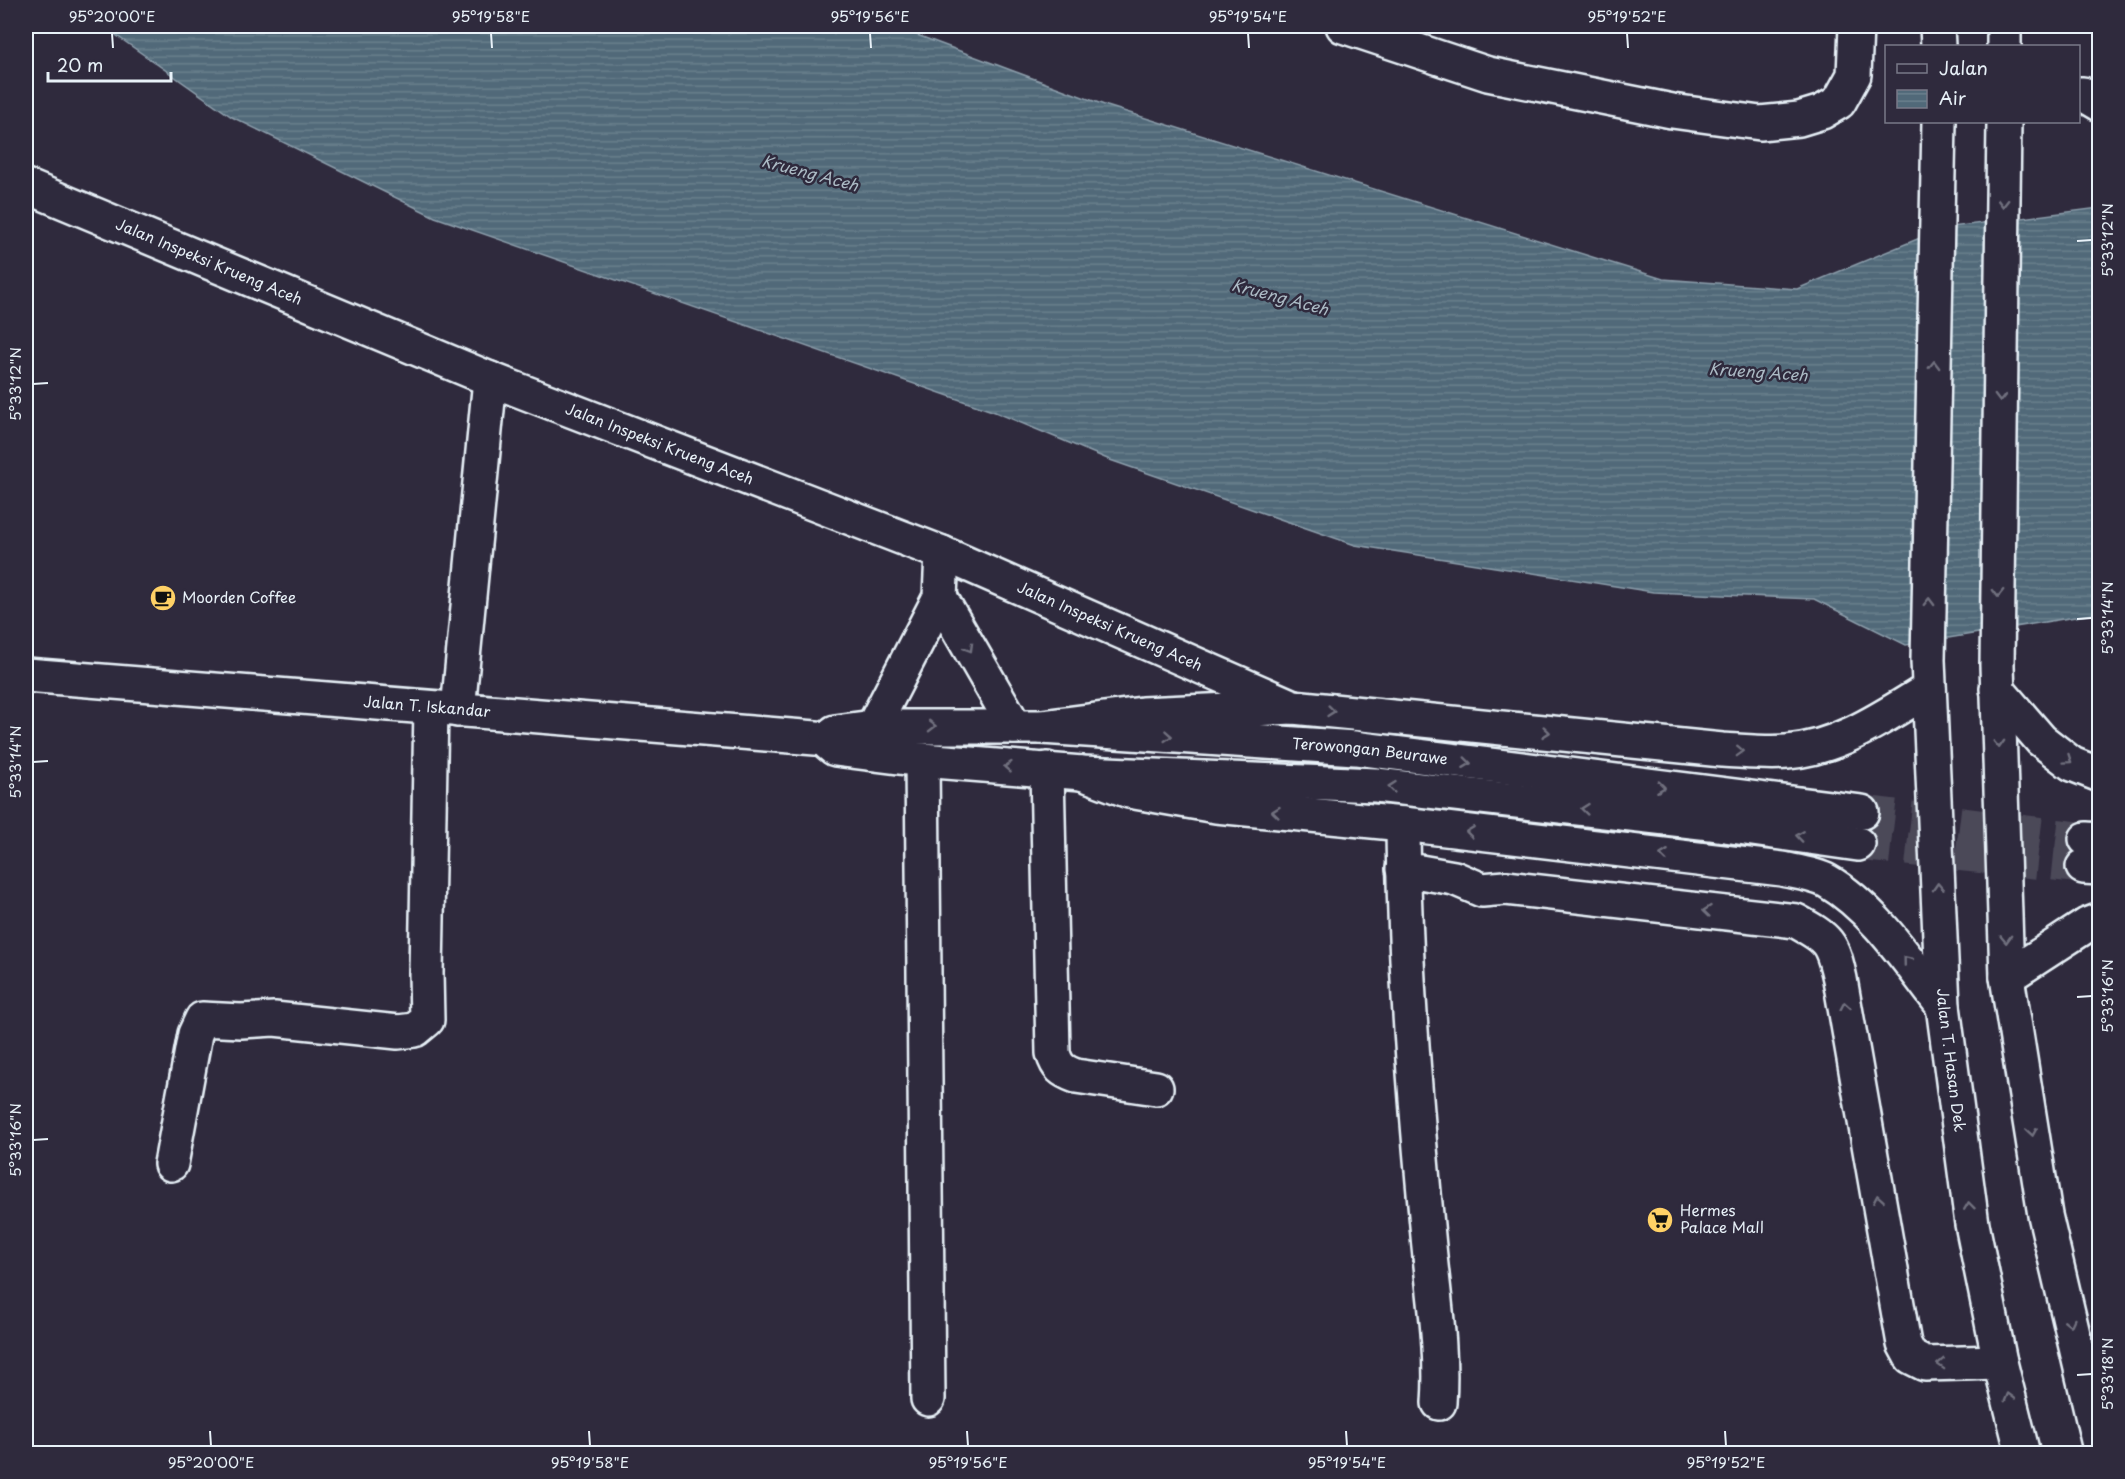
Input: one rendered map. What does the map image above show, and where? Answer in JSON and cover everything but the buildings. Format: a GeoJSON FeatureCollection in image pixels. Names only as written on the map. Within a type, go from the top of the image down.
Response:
{"type":"FeatureCollection","features":[{"type":"Feature","properties":{"kind":"street"},"geometry":{"type":"LineString","coordinates":[[1343,26],[1488,74],[1672,111],[1760,123],[1799,119],[1822,112],[1839,102],[1854,75],[1856,26]]}},
{"type":"Feature","properties":{"kind":"street"},"geometry":{"type":"LineString","coordinates":[[1937,26],[1938,45]]}},
{"type":"Feature","properties":{"kind":"street"},"geometry":{"type":"LineString","coordinates":[[2004,26],[2004,45]]}},
{"type":"Feature","properties":{"kind":"street","name":"Jalan T. Hasan Dek"},"geometry":{"type":"LineString","coordinates":[[1939,132],[1928,675],[1943,1006],[1972,1224],[2000,1362],[2024,1454]]}},
{"type":"Feature","properties":{"kind":"street"},"geometry":{"type":"LineString","coordinates":[[2004,133],[1997,677],[2007,977],[2045,1215],[2100,1449]]}},
{"type":"Feature","properties":{"kind":"street","name":"Jalan Inspeksi Krueng Aceh"},"geometry":{"type":"LineString","coordinates":[[26,186],[490,379],[942,554],[1293,707]]}},
{"type":"Feature","properties":{"kind":"street"},"geometry":{"type":"LineString","coordinates":[[171,1164],[195,1034],[202,1019],[242,1021],[274,1019],[398,1032],[415,1030],[428,1020],[426,973],[445,709],[490,379]]}},
{"type":"Feature","properties":{"kind":"street"},"geometry":{"type":"LineString","coordinates":[[942,554],[940,597],[875,741],[922,760],[1082,773],[1376,785],[1710,823],[1858,844]]}},
{"type":"Feature","properties":{"kind":"street"},"geometry":{"type":"LineString","coordinates":[[940,597],[1029,727],[1142,714],[1293,707],[1722,750],[1787,752],[1834,741],[1874,724],[1928,675]]}},
{"type":"Feature","properties":{"kind":"street","name":"Jalan T. Iskandar"},"geometry":{"type":"LineString","coordinates":[[26,675],[828,739],[836,732],[875,741]]}},
{"type":"Feature","properties":{"kind":"street"},"geometry":{"type":"LineString","coordinates":[[1997,677],[2041,740],[2072,764],[2100,775]]}},
{"type":"Feature","properties":{"kind":"street","name":"Terowongan Beurawe"},"geometry":{"type":"LineString","coordinates":[[875,741],[1029,727],[1355,748],[1862,812]]}},
{"type":"Feature","properties":{"kind":"street"},"geometry":{"type":"LineString","coordinates":[[922,760],[928,1399]]}},
{"type":"Feature","properties":{"kind":"street"},"geometry":{"type":"LineString","coordinates":[[1047,769],[1053,1053],[1056,1065],[1064,1072],[1076,1076],[1156,1088]]}},
{"type":"Feature","properties":{"kind":"street"},"geometry":{"type":"LineString","coordinates":[[1082,773],[1129,791],[1216,806],[1403,824],[1782,869],[1825,880],[1853,900],[1882,930],[1943,1006]]}},
{"type":"Feature","properties":{"kind":"street"},"geometry":{"type":"LineString","coordinates":[[1403,824],[1403,869],[1415,1086],[1440,1349],[1439,1403]]}},
{"type":"Feature","properties":{"kind":"street"},"geometry":{"type":"LineString","coordinates":[[1403,869],[1454,878],[1482,890],[1506,888],[1796,921],[1821,934],[1834,952],[1840,979],[1904,1344],[1911,1357],[1925,1365],[2000,1362]]}},
{"type":"Feature","properties":{"kind":"street"},"geometry":{"type":"LineString","coordinates":[[2007,977],[2087,925],[2100,920]]}},
{"type":"Feature","properties":{"kind":"water","name":"Krueng Aceh"},"geometry":{"type":"Polygon","coordinates":[[[103,26],[893,26],[1107,106],[1663,279],[1797,289],[1944,228],[2099,208],[2099,613],[1906,645],[1814,599],[1653,592],[1355,545],[1110,460],[995,412],[435,217],[232,117],[103,26]]]}},
{"type":"Feature","properties":{"kind":"tunnel"},"geometry":{"type":"LineString","coordinates":[[1862,812],[2086,839]]}},
{"type":"Feature","properties":{"kind":"tunnel"},"geometry":{"type":"LineString","coordinates":[[1858,844],[2083,867]]}},
{"type":"Feature","properties":{"kind":"place","name":"Moorden Coffee"},"geometry":{"type":"Point","coordinates":[163,598]}},
{"type":"Feature","properties":{"kind":"place","name":"Hermes Palace Mall"},"geometry":{"type":"Point","coordinates":[1660,1220]}}]}
